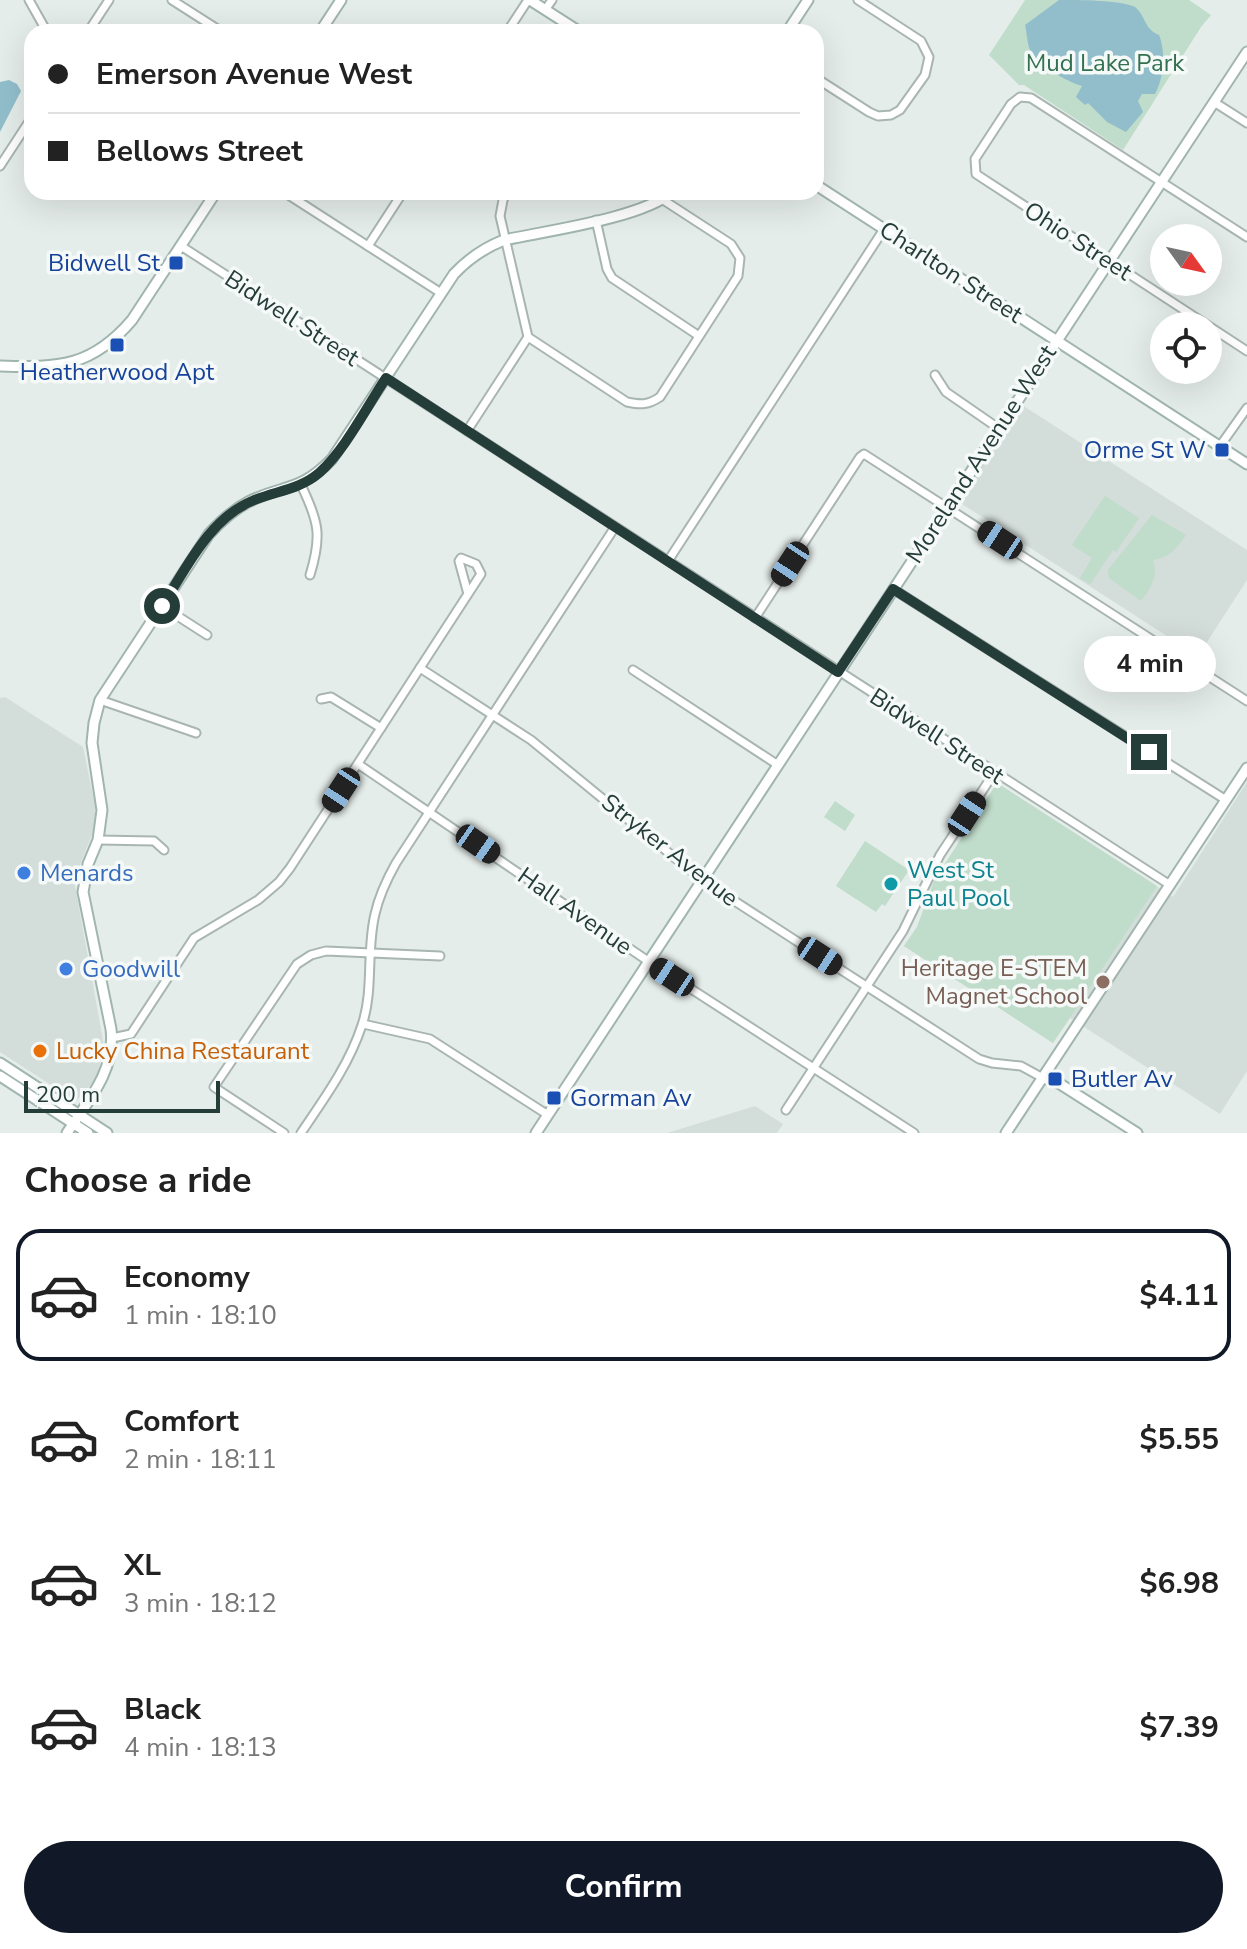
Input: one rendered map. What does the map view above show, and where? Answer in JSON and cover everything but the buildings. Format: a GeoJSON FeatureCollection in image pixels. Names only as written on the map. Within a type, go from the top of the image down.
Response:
{"type":"FeatureCollection","features":[{"type":"Feature","properties":{"kind":"street"},"geometry":{"type":"LineString","coordinates":[[29,0],[42,24]]}},
{"type":"Feature","properties":{"kind":"street"},"geometry":{"type":"LineString","coordinates":[[93,24],[109,0]]}},
{"type":"Feature","properties":{"kind":"street"},"geometry":{"type":"LineString","coordinates":[[172,0],[210,24]]}},
{"type":"Feature","properties":{"kind":"street"},"geometry":{"type":"LineString","coordinates":[[325,24],[341,0]]}},
{"type":"Feature","properties":{"kind":"street"},"geometry":{"type":"LineString","coordinates":[[512,24],[529,0],[567,24]]}},
{"type":"Feature","properties":{"kind":"street"},"geometry":{"type":"LineString","coordinates":[[545,10],[552,0]]}},
{"type":"Feature","properties":{"kind":"street"},"geometry":{"type":"LineString","coordinates":[[792,24],[808,0]]}},
{"type":"Feature","properties":{"kind":"street"},"geometry":{"type":"LineString","coordinates":[[824,83],[869,112],[878,116],[891,115],[900,110],[925,75],[929,57],[921,41],[858,0]]}},
{"type":"Feature","properties":{"kind":"street","name":"Moreland Avenue West"},"geometry":{"type":"LineString","coordinates":[[536,1133],[1247,52]]}},
{"type":"Feature","properties":{"kind":"street","name":"Ohio Street"},"geometry":{"type":"LineString","coordinates":[[1161,182],[1031,98],[1020,97],[1011,104],[975,159],[976,174],[1247,351]]}},
{"type":"Feature","properties":{"kind":"street"},"geometry":{"type":"LineString","coordinates":[[1214,102],[1247,123]]}},
{"type":"Feature","properties":{"kind":"street"},"geometry":{"type":"LineString","coordinates":[[0,166],[24,129]]}},
{"type":"Feature","properties":{"kind":"street"},"geometry":{"type":"LineString","coordinates":[[1161,182],[1247,237]]}},
{"type":"Feature","properties":{"kind":"street","name":"Charlton Street"},"geometry":{"type":"LineString","coordinates":[[824,190],[1247,464]]}},
{"type":"Feature","properties":{"kind":"street"},"geometry":{"type":"LineString","coordinates":[[0,366],[53,367],[76,362],[101,350],[132,320],[211,200]]}},
{"type":"Feature","properties":{"kind":"street"},"geometry":{"type":"LineString","coordinates":[[296,200],[441,293]]}},
{"type":"Feature","properties":{"kind":"street"},"geometry":{"type":"LineString","coordinates":[[368,246],[398,200]]}},
{"type":"Feature","properties":{"kind":"street"},"geometry":{"type":"LineString","coordinates":[[67,1133],[106,1071],[112,1038],[83,892],[88,864],[98,840],[102,810],[92,743],[100,700],[209,534],[225,517],[250,501],[301,485],[332,459],[441,293],[468,260],[485,248],[504,240],[639,210],[663,200],[731,244],[740,258],[738,276],[660,397],[641,405],[627,402],[528,337],[504,240],[500,216],[503,200]]}},
{"type":"Feature","properties":{"kind":"street"},"geometry":{"type":"LineString","coordinates":[[596,220],[607,269],[612,278],[699,336]]}},
{"type":"Feature","properties":{"kind":"street"},"geometry":{"type":"LineString","coordinates":[[668,561],[884,229]]}},
{"type":"Feature","properties":{"kind":"street","name":"Bidwell Street"},"geometry":{"type":"LineString","coordinates":[[181,246],[1170,885]]}},
{"type":"Feature","properties":{"kind":"street"},"geometry":{"type":"LineString","coordinates":[[467,431],[528,337]]}},
{"type":"Feature","properties":{"kind":"street"},"geometry":{"type":"LineString","coordinates":[[935,375],[946,392],[998,428]]}},
{"type":"Feature","properties":{"kind":"street"},"geometry":{"type":"LineString","coordinates":[[1220,446],[1247,408]]}},
{"type":"Feature","properties":{"kind":"street"},"geometry":{"type":"LineString","coordinates":[[755,618],[860,457],[870,455],[1247,701]]}},
{"type":"Feature","properties":{"kind":"street"},"geometry":{"type":"LineString","coordinates":[[301,485],[319,530],[318,550],[310,575]]}},
{"type":"Feature","properties":{"kind":"street"},"geometry":{"type":"LineString","coordinates":[[301,1133],[346,1065],[363,1024],[375,915],[385,884],[615,527]]}},
{"type":"Feature","properties":{"kind":"street"},"geometry":{"type":"LineString","coordinates":[[112,1038],[131,1034],[194,938],[258,900],[290,868],[481,574],[480,568],[461,558],[459,561],[468,594]]}},
{"type":"Feature","properties":{"kind":"street"},"geometry":{"type":"LineString","coordinates":[[893,589],[1226,800]]}},
{"type":"Feature","properties":{"kind":"street"},"geometry":{"type":"LineString","coordinates":[[162,606],[207,635]]}},
{"type":"Feature","properties":{"kind":"street","name":"Stryker Avenue"},"geometry":{"type":"LineString","coordinates":[[420,668],[531,740],[702,880],[979,1059],[1021,1066],[1057,1082],[1137,1133]]}},
{"type":"Feature","properties":{"kind":"street"},"geometry":{"type":"LineString","coordinates":[[633,670],[778,765]]}},
{"type":"Feature","properties":{"kind":"street"},"geometry":{"type":"LineString","coordinates":[[321,699],[331,697],[381,728]]}},
{"type":"Feature","properties":{"kind":"street"},"geometry":{"type":"LineString","coordinates":[[100,700],[196,733]]}},
{"type":"Feature","properties":{"kind":"street","name":"Hall Avenue"},"geometry":{"type":"LineString","coordinates":[[358,764],[430,810],[648,961],[914,1133]]}},
{"type":"Feature","properties":{"kind":"street"},"geometry":{"type":"LineString","coordinates":[[1006,1133],[1247,768]]}},
{"type":"Feature","properties":{"kind":"street"},"geometry":{"type":"LineString","coordinates":[[786,1110],[903,931],[940,855],[994,773]]}},
{"type":"Feature","properties":{"kind":"street"},"geometry":{"type":"LineString","coordinates":[[98,840],[154,841],[164,850]]}},
{"type":"Feature","properties":{"kind":"street"},"geometry":{"type":"LineString","coordinates":[[284,1133],[214,1087],[297,964],[311,955],[326,951],[440,956]]}},
{"type":"Feature","properties":{"kind":"street"},"geometry":{"type":"LineString","coordinates":[[363,1024],[430,1039],[548,1115]]}},
{"type":"Feature","properties":{"kind":"street"},"geometry":{"type":"LineString","coordinates":[[0,1063],[76,1119],[88,1133]]}},
{"type":"Feature","properties":{"kind":"street"},"geometry":{"type":"LineString","coordinates":[[0,1076],[107,1133]]}},
{"type":"Feature","properties":{"kind":"shaded area"},"geometry":{"type":"Polygon","coordinates":[[[1022,405],[1247,550],[1247,580],[1198,656],[959,502],[1022,405]]]}},
{"type":"Feature","properties":{"kind":"shaded area"},"geometry":{"type":"Polygon","coordinates":[[[5,697],[83,747],[95,805],[95,827],[74,880],[104,1046],[96,1079],[76,1101],[0,1052],[0,698],[5,697]]]}},
{"type":"Feature","properties":{"kind":"shaded area","name":"Heritage E-STEM Magnet School"},"geometry":{"type":"Polygon","coordinates":[[[1247,782],[1247,1071],[1220,1114],[1070,1018],[1053,1043],[904,946],[917,927],[934,881],[997,783],[1173,897],[1247,782]]]}},
{"type":"Feature","properties":{"kind":"shaded area"},"geometry":{"type":"Polygon","coordinates":[[[755,1106],[783,1124],[777,1133],[667,1133],[755,1106]]]}},
{"type":"Feature","properties":{"kind":"green space","name":"Mud Lake Park"},"geometry":{"type":"Polygon","coordinates":[[[1025,0],[1189,0],[1211,15],[1123,150],[1024,85],[1019,85],[989,55],[1025,0]]]}},
{"type":"Feature","properties":{"kind":"green space"},"geometry":{"type":"Polygon","coordinates":[[[1105,496],[1139,518],[1090,584],[1080,578],[1092,558],[1072,545],[1105,496]]]}},
{"type":"Feature","properties":{"kind":"green space"},"geometry":{"type":"Polygon","coordinates":[[[1152,515],[1186,535],[1172,552],[1153,560],[1154,577],[1141,601],[1109,578],[1108,570],[1152,515]]]}},
{"type":"Feature","properties":{"kind":"green space"},"geometry":{"type":"Polygon","coordinates":[[[997,783],[1157,886],[1053,1043],[904,946],[917,927],[934,881],[997,783]]]}},
{"type":"Feature","properties":{"kind":"green space"},"geometry":{"type":"Polygon","coordinates":[[[835,801],[855,815],[845,831],[824,817],[835,801]]]}},
{"type":"Feature","properties":{"kind":"green space"},"geometry":{"type":"Polygon","coordinates":[[[865,841],[909,870],[885,906],[882,904],[876,912],[836,886],[865,841]]]}},
{"type":"Feature","properties":{"kind":"water"},"geometry":{"type":"Polygon","coordinates":[[[1059,0],[1099,1],[1135,7],[1150,29],[1159,35],[1163,57],[1158,88],[1155,94],[1142,94],[1138,101],[1143,112],[1126,132],[1107,122],[1088,103],[1085,105],[1076,97],[1082,86],[1061,77],[1033,56],[1025,25],[1059,0]]]}},
{"type":"Feature","properties":{"kind":"water"},"geometry":{"type":"Polygon","coordinates":[[[9,80],[17,84],[21,91],[0,132],[0,82],[9,80]]]}},
{"type":"Feature","properties":{"kind":"place","name":"Bidwell St"},"geometry":{"type":"Point","coordinates":[176,263]}},
{"type":"Feature","properties":{"kind":"place","name":"Heatherwood Apt"},"geometry":{"type":"Point","coordinates":[117,345]}},
{"type":"Feature","properties":{"kind":"place","name":"Orme St W"},"geometry":{"type":"Point","coordinates":[1222,450]}},
{"type":"Feature","properties":{"kind":"place","name":"Menards"},"geometry":{"type":"Point","coordinates":[24,873]}},
{"type":"Feature","properties":{"kind":"place","name":"West St Paul Pool"},"geometry":{"type":"Point","coordinates":[891,884]}},
{"type":"Feature","properties":{"kind":"place","name":"Goodwill"},"geometry":{"type":"Point","coordinates":[66,969]}},
{"type":"Feature","properties":{"kind":"place","name":"Heritage E-STEM Magnet School"},"geometry":{"type":"Point","coordinates":[1103,982]}},
{"type":"Feature","properties":{"kind":"place","name":"Lucky China Restaurant"},"geometry":{"type":"Point","coordinates":[40,1051]}},
{"type":"Feature","properties":{"kind":"place","name":"Butler Av"},"geometry":{"type":"Point","coordinates":[1055,1079]}},
{"type":"Feature","properties":{"kind":"place","name":"Gorman Av"},"geometry":{"type":"Point","coordinates":[554,1098]}},
{"type":"Feature","properties":{"kind":"route"},"geometry":{"type":"LineString","coordinates":[[162,606],[209,534],[225,517],[250,501],[301,485],[332,459],[386,378],[838,672],[893,589],[1149,752]]}}]}
